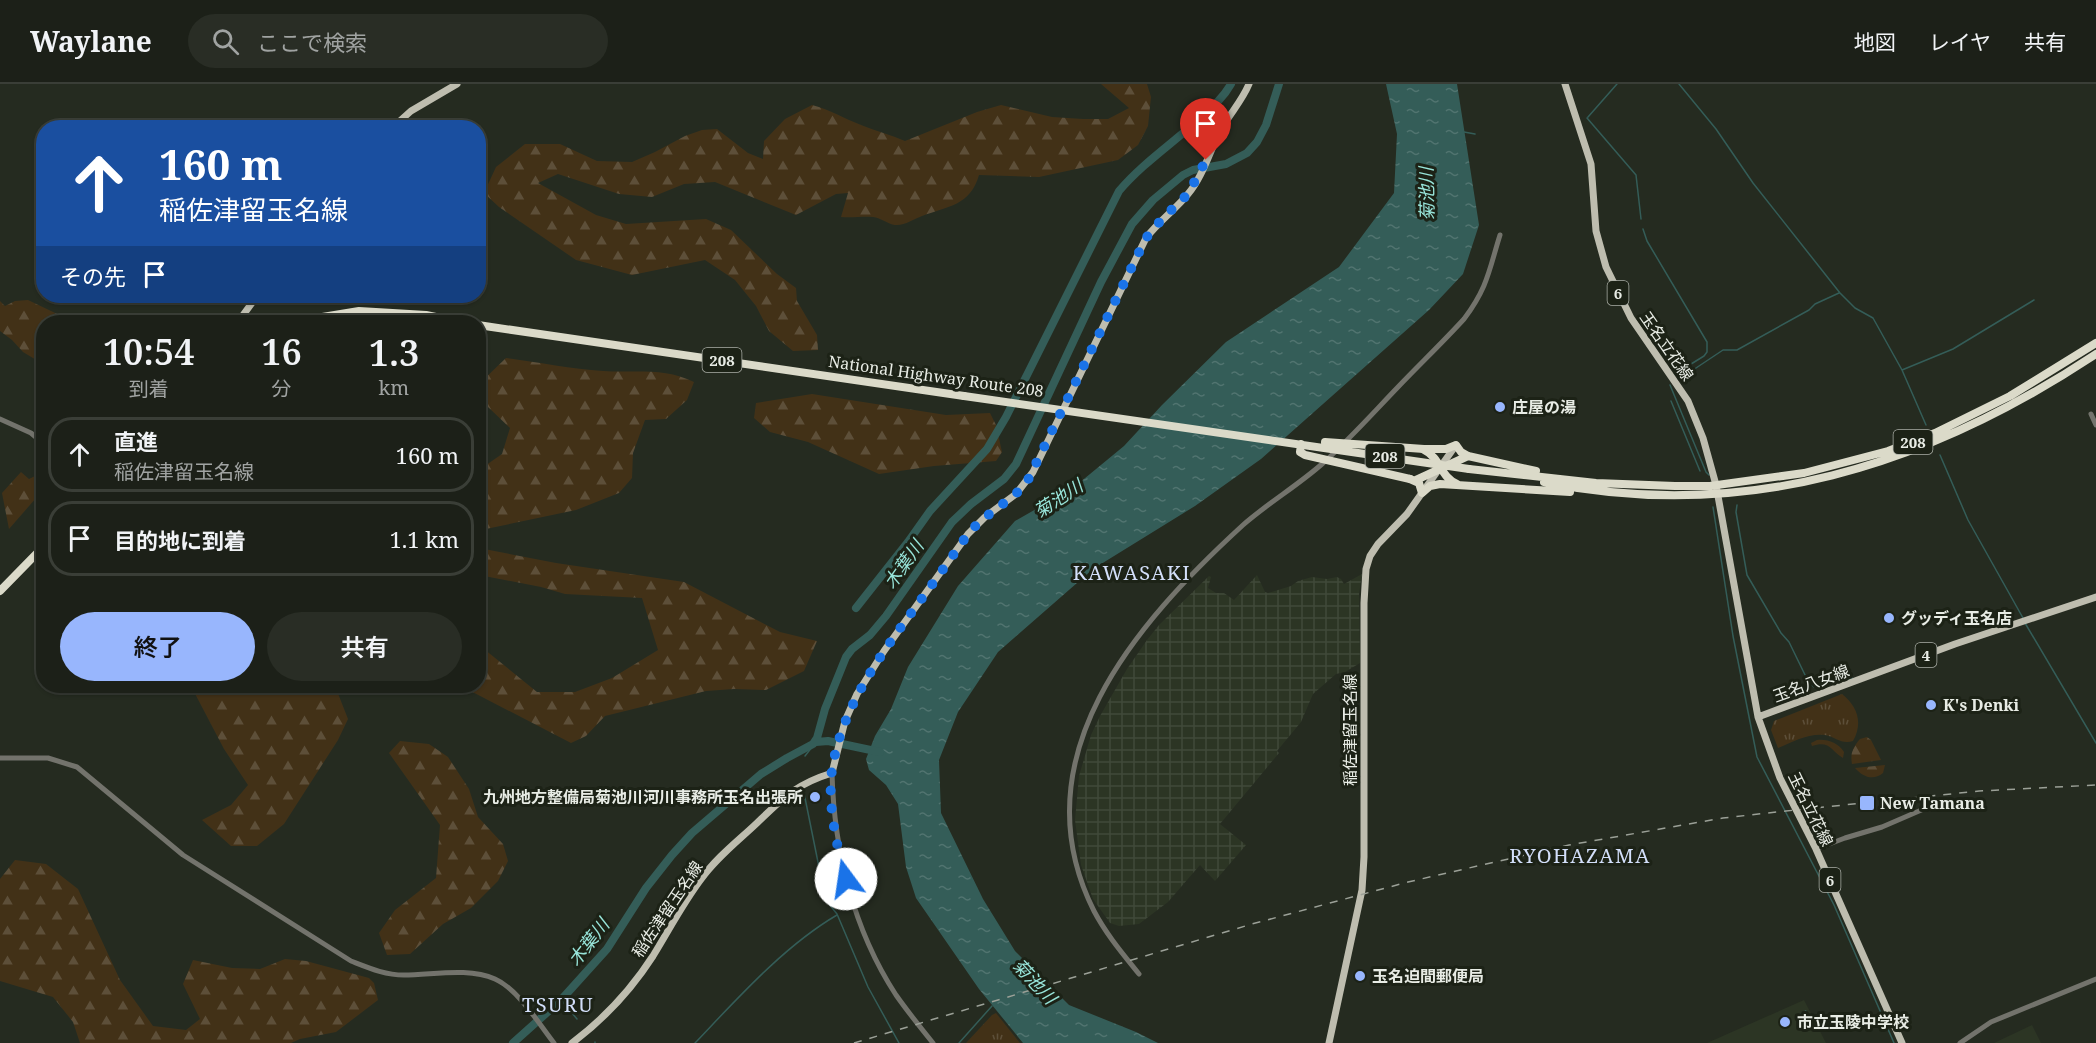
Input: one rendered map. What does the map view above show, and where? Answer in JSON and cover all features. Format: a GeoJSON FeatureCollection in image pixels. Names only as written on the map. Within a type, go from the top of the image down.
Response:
{"type":"FeatureCollection","features":[{"type":"Feature","properties":{"kind":"highway"},"geometry":{"type":"LineString","coordinates":[[335,315],[359,311],[426,315]]}},
{"type":"Feature","properties":{"kind":"highway","name":"National Highway Route 208"},"geometry":{"type":"LineString","coordinates":[[486,326],[1469,469],[1596,483],[1613,482],[1716,490],[1804,474],[1902,447],[1979,412],[2096,343]]}},
{"type":"Feature","properties":{"kind":"highway","name":"National Highway Route 208"},"geometry":{"type":"LineString","coordinates":[[1496,472],[1565,486],[1621,494],[1782,487],[1808,482],[1907,453],[1938,441],[2014,404],[2096,354]]}},
{"type":"Feature","properties":{"kind":"highway"},"geometry":{"type":"LineString","coordinates":[[1274,439],[1289,438],[1424,449],[1446,449],[1456,445],[1468,456],[1536,471],[1613,482]]}},
{"type":"Feature","properties":{"kind":"highway"},"geometry":{"type":"LineString","coordinates":[[1301,444],[1300,452],[1305,455],[1413,479],[1421,486],[1422,493]]}},
{"type":"Feature","properties":{"kind":"highway"},"geometry":{"type":"LineString","coordinates":[[1424,449],[1435,456],[1450,481],[1461,486]]}},
{"type":"Feature","properties":{"kind":"highway"},"geometry":{"type":"LineString","coordinates":[[1413,479],[1468,456]]}},
{"type":"Feature","properties":{"kind":"highway"},"geometry":{"type":"LineString","coordinates":[[1422,493],[1430,486],[1440,484],[1621,494]]}},
{"type":"Feature","properties":{"kind":"highway"},"geometry":{"type":"LineString","coordinates":[[0,591],[36,554]]}},
{"type":"Feature","properties":{"kind":"main road"},"geometry":{"type":"LineString","coordinates":[[401,120],[411,111],[458,84]]}},
{"type":"Feature","properties":{"kind":"main road"},"geometry":{"type":"LineString","coordinates":[[831,772],[839,737],[857,694],[880,655],[968,534],[1026,484],[1146,238],[1188,194],[1201,174],[1223,126],[1244,98],[1249,84]]}},
{"type":"Feature","properties":{"kind":"main road","name":"玉名立花線"},"geometry":{"type":"LineString","coordinates":[[1565,84],[1591,164],[1596,231],[1606,267],[1631,318],[1688,401],[1699,426],[1716,490]]}},
{"type":"Feature","properties":{"kind":"main road","name":"稲佐津留玉名線"},"geometry":{"type":"LineString","coordinates":[[1329,1043],[1362,890],[1366,568],[1378,543],[1407,514],[1456,445]]}},
{"type":"Feature","properties":{"kind":"main road","name":"玉名八女線"},"geometry":{"type":"LineString","coordinates":[[1716,490],[1758,717],[1955,644],[2096,597]]}},
{"type":"Feature","properties":{"kind":"main road","name":"玉名立花線"},"geometry":{"type":"LineString","coordinates":[[1758,717],[1780,778],[1816,849],[1902,1043]]}},
{"type":"Feature","properties":{"kind":"main road","name":"稲佐津留玉名線"},"geometry":{"type":"LineString","coordinates":[[572,1043],[600,1022],[635,982],[654,955],[689,895],[718,859],[795,789],[831,772]]}},
{"type":"Feature","properties":{"kind":"street"},"geometry":{"type":"LineString","coordinates":[[1139,974],[1095,912],[1078,869],[1071,834],[1069,815],[1078,753],[1099,696],[1120,660],[1140,633],[1197,570],[1244,524],[1321,464],[1464,319],[1487,282],[1500,235]]}},
{"type":"Feature","properties":{"kind":"street"},"geometry":{"type":"LineString","coordinates":[[2091,414],[2096,425]]}},
{"type":"Feature","properties":{"kind":"street"},"geometry":{"type":"LineString","coordinates":[[0,419],[36,437]]}},
{"type":"Feature","properties":{"kind":"street"},"geometry":{"type":"LineString","coordinates":[[0,758],[48,758],[77,767],[183,855],[351,961],[376,972],[402,975],[471,974],[496,980],[513,992],[555,1043]]}},
{"type":"Feature","properties":{"kind":"street"},"geometry":{"type":"LineString","coordinates":[[831,772],[838,848],[859,920],[896,995],[933,1043]]}},
{"type":"Feature","properties":{"kind":"street"},"geometry":{"type":"LineString","coordinates":[[1816,849],[1882,827],[1926,808]]}},
{"type":"Feature","properties":{"kind":"street"},"geometry":{"type":"LineString","coordinates":[[1960,1043],[1991,1022],[2096,979]]}},
{"type":"Feature","properties":{"kind":"shaded area"},"geometry":{"type":"Polygon","coordinates":[[[1362,574],[1359,594],[1360,663],[1345,672],[1336,674],[1313,694],[1301,722],[1277,751],[1279,753],[1220,824],[1246,845],[1215,881],[1200,865],[1168,902],[1139,924],[1119,926],[1110,923],[1093,899],[1081,865],[1075,820],[1079,776],[1091,735],[1100,716],[1147,640],[1159,625],[1209,576],[1211,577],[1208,588],[1216,593],[1224,593],[1234,600],[1257,575],[1265,592],[1268,593],[1312,577],[1327,579],[1337,577],[1344,584],[1362,574]]]}},
{"type":"Feature","properties":{"kind":"shaded area","name":"市立玉陵中学校"},"geometry":{"type":"Polygon","coordinates":[[[1804,1000],[1826,1043],[1707,1043],[1804,1000]]]}},
{"type":"Feature","properties":{"kind":"shaded area"},"geometry":{"type":"Polygon","coordinates":[[[2032,1025],[2041,1043],[1994,1043],[2032,1025]]]}},
{"type":"Feature","properties":{"kind":"green space"},"geometry":{"type":"Polygon","coordinates":[[[1101,84],[1147,84],[1151,97],[1148,126],[1138,145],[1118,160],[1039,177],[979,175],[970,193],[964,199],[949,207],[898,225],[873,217],[841,217],[848,193],[836,194],[796,215],[715,182],[684,184],[652,197],[619,194],[558,174],[538,183],[596,215],[626,224],[706,219],[731,230],[777,274],[796,288],[797,301],[817,335],[818,350],[793,351],[769,331],[756,306],[735,280],[705,260],[632,275],[576,260],[499,207],[486,195],[486,189],[496,167],[525,144],[560,144],[597,161],[632,162],[685,136],[702,130],[717,129],[748,153],[763,159],[764,141],[785,119],[812,105],[905,141],[977,112],[1001,105],[1052,117],[1083,119],[1108,119],[1129,108],[1101,84]]]}},
{"type":"Feature","properties":{"kind":"green space"},"geometry":{"type":"Polygon","coordinates":[[[28,300],[59,315],[36,315],[36,360],[23,352],[0,331],[0,301],[5,306],[15,301],[28,300]]]}},
{"type":"Feature","properties":{"kind":"green space"},"geometry":{"type":"Polygon","coordinates":[[[506,358],[591,370],[661,372],[694,382],[687,400],[666,419],[645,420],[633,453],[632,478],[619,493],[576,510],[486,529],[486,465],[502,454],[510,428],[488,407],[486,377],[506,358]]]}},
{"type":"Feature","properties":{"kind":"green space"},"geometry":{"type":"Polygon","coordinates":[[[812,394],[946,415],[990,413],[996,425],[1002,452],[996,461],[934,466],[879,474],[808,442],[770,432],[754,418],[756,403],[812,394]]]}},
{"type":"Feature","properties":{"kind":"green space"},"geometry":{"type":"Polygon","coordinates":[[[21,472],[29,479],[36,477],[36,498],[9,529],[2,493],[21,472]]]}},
{"type":"Feature","properties":{"kind":"green space"},"geometry":{"type":"Polygon","coordinates":[[[486,549],[556,563],[684,582],[780,632],[817,641],[804,671],[766,690],[706,691],[605,716],[586,736],[571,743],[475,693],[486,693],[486,651],[537,692],[575,692],[612,678],[658,650],[642,598],[565,594],[486,576],[486,549]]]}},
{"type":"Feature","properties":{"kind":"green space"},"geometry":{"type":"Polygon","coordinates":[[[195,693],[338,693],[348,719],[338,740],[284,824],[257,846],[231,846],[202,820],[231,805],[248,785],[224,749],[195,693]]]}},
{"type":"Feature","properties":{"kind":"green space"},"geometry":{"type":"Polygon","coordinates":[[[1842,694],[1852,704],[1857,716],[1858,728],[1853,741],[1846,742],[1825,735],[1813,735],[1778,748],[1771,730],[1774,721],[1842,694]]]}},
{"type":"Feature","properties":{"kind":"green space"},"geometry":{"type":"Polygon","coordinates":[[[1867,737],[1871,740],[1881,760],[1852,764],[1851,757],[1854,748],[1860,739],[1867,737]]]}},
{"type":"Feature","properties":{"kind":"green space"},"geometry":{"type":"Polygon","coordinates":[[[1817,740],[1836,744],[1844,752],[1843,758],[1827,745],[1812,746],[1811,743],[1817,740]]]}},
{"type":"Feature","properties":{"kind":"green space"},"geometry":{"type":"Polygon","coordinates":[[[400,741],[429,744],[448,757],[469,789],[478,817],[503,844],[508,861],[498,881],[471,908],[443,924],[410,954],[387,955],[379,933],[395,910],[436,878],[440,825],[389,753],[400,741]]]}},
{"type":"Feature","properties":{"kind":"green space"},"geometry":{"type":"Polygon","coordinates":[[[1885,765],[1883,773],[1876,777],[1865,776],[1855,768],[1885,765]]]}},
{"type":"Feature","properties":{"kind":"green space"},"geometry":{"type":"Polygon","coordinates":[[[15,860],[46,864],[78,889],[120,980],[153,1026],[186,1030],[200,1019],[183,984],[193,960],[232,968],[260,969],[285,959],[306,961],[369,978],[374,983],[378,1000],[336,1032],[291,1043],[80,1043],[73,1022],[53,997],[0,981],[0,879],[15,860]]]}},
{"type":"Feature","properties":{"kind":"green space"},"geometry":{"type":"Polygon","coordinates":[[[996,1013],[1020,1043],[966,1043],[992,1015],[996,1013]]]}},
{"type":"Feature","properties":{"kind":"water","name":"菊池川"},"geometry":{"type":"Polygon","coordinates":[[[1386,84],[1457,84],[1479,225],[1463,274],[1429,310],[1261,459],[1195,506],[1093,569],[998,652],[958,712],[939,760],[941,813],[983,899],[1015,951],[1069,1005],[1158,1043],[1023,1043],[979,989],[916,898],[906,867],[898,804],[886,785],[869,770],[866,759],[875,736],[891,709],[908,667],[958,586],[1015,521],[1073,488],[1124,446],[1226,342],[1339,267],[1394,193],[1397,134],[1386,84]]]}},
{"type":"Feature","properties":{"kind":"water"},"geometry":{"type":"Polygon","coordinates":[[[1806,1010],[1813,1025],[1801,1030],[1799,1025],[1803,1022],[1799,1014],[1806,1010]]]}},
{"type":"Feature","properties":{"kind":"waterway"},"geometry":{"type":"LineString","coordinates":[[856,608],[930,511],[987,449],[1006,417],[1119,191],[1146,164],[1210,109],[1231,84]]}},
{"type":"Feature","properties":{"kind":"waterway","name":"木葉川"},"geometry":{"type":"LineString","coordinates":[[513,1043],[561,1000],[607,949],[646,888],[692,833],[761,774],[813,744],[846,657],[852,649],[870,635],[886,616],[952,522],[1004,479],[1016,464],[1101,282],[1132,224],[1153,200],[1183,175],[1193,170],[1226,164],[1247,153],[1257,142],[1266,125],[1279,84]]}},
{"type":"Feature","properties":{"kind":"waterway"},"geometry":{"type":"LineString","coordinates":[[1588,117],[1617,84]]}},
{"type":"Feature","properties":{"kind":"waterway"},"geometry":{"type":"LineString","coordinates":[[1679,84],[1716,129],[1753,183],[1840,293],[1855,308],[1873,318],[1902,370],[1926,425]]}},
{"type":"Feature","properties":{"kind":"waterway"},"geometry":{"type":"LineString","coordinates":[[1587,118],[1636,175],[1641,219]]}},
{"type":"Feature","properties":{"kind":"waterway"},"geometry":{"type":"LineString","coordinates":[[1464,132],[1475,134]]}},
{"type":"Feature","properties":{"kind":"waterway"},"geometry":{"type":"LineString","coordinates":[[1643,229],[1647,241],[1707,342],[1707,352],[1704,356],[1675,374]]}},
{"type":"Feature","properties":{"kind":"waterway"},"geometry":{"type":"LineString","coordinates":[[1687,374],[1723,350],[1737,350],[1809,310],[1815,304],[1839,293]]}},
{"type":"Feature","properties":{"kind":"waterway"},"geometry":{"type":"LineString","coordinates":[[1902,370],[1953,349],[2034,300]]}},
{"type":"Feature","properties":{"kind":"waterway"},"geometry":{"type":"LineString","coordinates":[[1670,385],[1709,475]]}},
{"type":"Feature","properties":{"kind":"waterway"},"geometry":{"type":"LineString","coordinates":[[1671,401],[1700,471]]}},
{"type":"Feature","properties":{"kind":"waterway"},"geometry":{"type":"LineString","coordinates":[[1940,455],[1968,520],[2023,618]]}},
{"type":"Feature","properties":{"kind":"waterway"},"geometry":{"type":"LineString","coordinates":[[1737,505],[1736,512],[1747,575],[1781,633],[1789,642],[1808,681],[1814,687],[1852,678]]}},
{"type":"Feature","properties":{"kind":"waterway"},"geometry":{"type":"LineString","coordinates":[[1713,507],[1733,636],[1757,757],[1834,905],[1894,1043]]}},
{"type":"Feature","properties":{"kind":"waterway"},"geometry":{"type":"LineString","coordinates":[[2025,623],[2096,743]]}},
{"type":"Feature","properties":{"kind":"waterway"},"geometry":{"type":"LineString","coordinates":[[816,742],[828,741],[880,752]]}},
{"type":"Feature","properties":{"kind":"waterway","name":"木葉川"},"geometry":{"type":"LineString","coordinates":[[805,756],[816,742]]}},
{"type":"Feature","properties":{"kind":"waterway"},"geometry":{"type":"LineString","coordinates":[[803,788],[821,877],[829,904],[837,914],[868,987],[899,1043]]}},
{"type":"Feature","properties":{"kind":"waterway"},"geometry":{"type":"LineString","coordinates":[[695,1043],[744,991],[780,958],[798,942],[837,915]]}},
{"type":"Feature","properties":{"kind":"waterway"},"geometry":{"type":"LineString","coordinates":[[561,1000],[577,1019]]}},
{"type":"Feature","properties":{"kind":"waterway"},"geometry":{"type":"LineString","coordinates":[[959,1043],[992,1006]]}},
{"type":"Feature","properties":{"kind":"railway"},"geometry":{"type":"LineString","coordinates":[[854,1043],[1252,924],[1408,882],[1569,845],[1723,818],[1979,791],[2096,785]]}},
{"type":"Feature","properties":{"kind":"place","name":"庄屋の湯"},"geometry":{"type":"Point","coordinates":[1500,407]}},
{"type":"Feature","properties":{"kind":"place","name":"グッディ玉名店"},"geometry":{"type":"Point","coordinates":[1889,618]}},
{"type":"Feature","properties":{"kind":"place","name":"K's Denki"},"geometry":{"type":"Point","coordinates":[1931,705]}},
{"type":"Feature","properties":{"kind":"place","name":"九州地方整備局菊池川河川事務所玉名出張所"},"geometry":{"type":"Point","coordinates":[815,797]}},
{"type":"Feature","properties":{"kind":"place","name":"New Tamana"},"geometry":{"type":"Point","coordinates":[1867,803]}},
{"type":"Feature","properties":{"kind":"place","name":"玉名迫間郵便局"},"geometry":{"type":"Point","coordinates":[1360,976]}},
{"type":"Feature","properties":{"kind":"place","name":"市立玉陵中学校"},"geometry":{"type":"Point","coordinates":[1785,1022]}},
{"type":"Feature","properties":{"kind":"district","name":"KAWASAKI"},"geometry":{"type":"Point","coordinates":[1132,572]}},
{"type":"Feature","properties":{"kind":"district","name":"RYOHAZAMA"},"geometry":{"type":"Point","coordinates":[1580,855]}},
{"type":"Feature","properties":{"kind":"district","name":"TSURU"},"geometry":{"type":"Point","coordinates":[558,1004]}},
{"type":"Feature","properties":{"kind":"route"},"geometry":{"type":"LineString","coordinates":[[846,879],[838,848],[831,772],[839,737],[857,694],[884,651],[968,534],[1026,484],[1146,238],[1195,185],[1206,160]]}}]}
